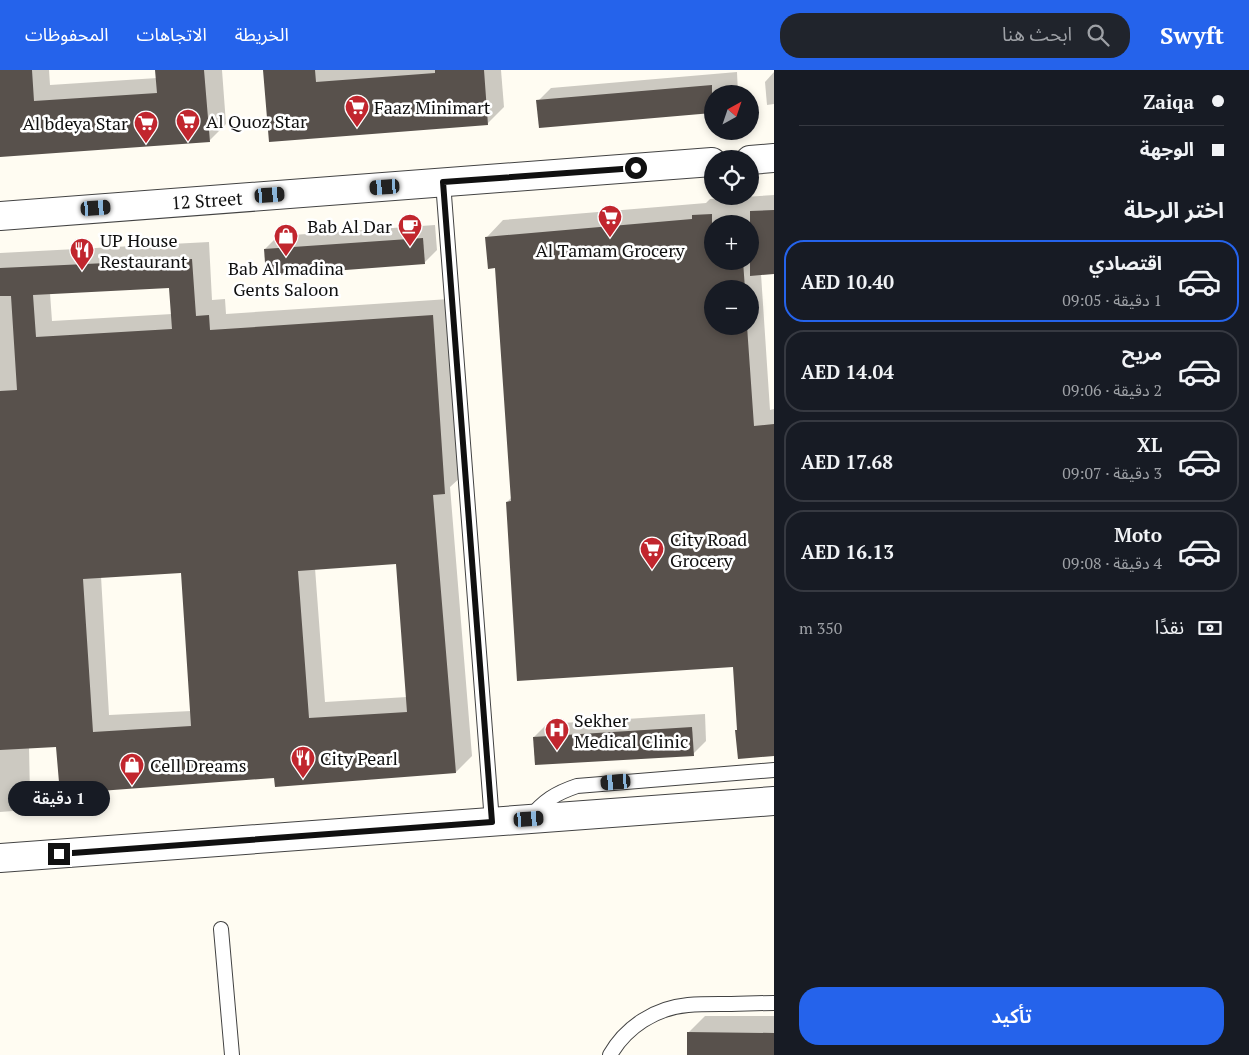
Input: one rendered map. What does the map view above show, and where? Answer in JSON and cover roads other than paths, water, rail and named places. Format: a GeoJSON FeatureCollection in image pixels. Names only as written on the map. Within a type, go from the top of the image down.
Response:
{"type":"FeatureCollection","features":[{"type":"Feature","properties":{"kind":"street"},"geometry":{"type":"LineString","coordinates":[[759,159],[774,158]]}},
{"type":"Feature","properties":{"kind":"street","name":"12 Street"},"geometry":{"type":"LineString","coordinates":[[0,216],[704,163]]}},
{"type":"Feature","properties":{"kind":"street"},"geometry":{"type":"LineString","coordinates":[[0,858],[774,801]]}},
{"type":"Feature","properties":{"kind":"lane"},"geometry":{"type":"LineString","coordinates":[[443,182],[492,822]]}},
{"type":"Feature","properties":{"kind":"lane"},"geometry":{"type":"LineString","coordinates":[[529,819],[550,798],[562,790],[577,786],[774,770]]}},
{"type":"Feature","properties":{"kind":"lane"},"geometry":{"type":"LineString","coordinates":[[221,930],[232,1055]]}},
{"type":"Feature","properties":{"kind":"lane"},"geometry":{"type":"LineString","coordinates":[[610,1055],[620,1040],[631,1029],[658,1012],[673,1007],[774,1003]]}},
{"type":"Feature","properties":{"kind":"place","name":"Faaz Minimart"},"geometry":{"type":"Point","coordinates":[357,128]}},
{"type":"Feature","properties":{"kind":"place","name":"Al Quoz Star"},"geometry":{"type":"Point","coordinates":[188,142]}},
{"type":"Feature","properties":{"kind":"place","name":"Al bdeya Star"},"geometry":{"type":"Point","coordinates":[146,144]}},
{"type":"Feature","properties":{"kind":"place","name":"Al Tamam Grocery"},"geometry":{"type":"Point","coordinates":[610,238]}},
{"type":"Feature","properties":{"kind":"place","name":"Bab Al Dar"},"geometry":{"type":"Point","coordinates":[410,247]}},
{"type":"Feature","properties":{"kind":"place","name":"Bab Al madina Gents Saloon"},"geometry":{"type":"Point","coordinates":[286,257]}},
{"type":"Feature","properties":{"kind":"place","name":"UP House Restaurant"},"geometry":{"type":"Point","coordinates":[82,271]}},
{"type":"Feature","properties":{"kind":"place","name":"City Road Grocery"},"geometry":{"type":"Point","coordinates":[652,570]}},
{"type":"Feature","properties":{"kind":"place","name":"Sekher Medical Clinic"},"geometry":{"type":"Point","coordinates":[557,751]}},
{"type":"Feature","properties":{"kind":"place","name":"City Pearl"},"geometry":{"type":"Point","coordinates":[303,779]}},
{"type":"Feature","properties":{"kind":"place","name":"Cell Dreams"},"geometry":{"type":"Point","coordinates":[132,786]}}]}
